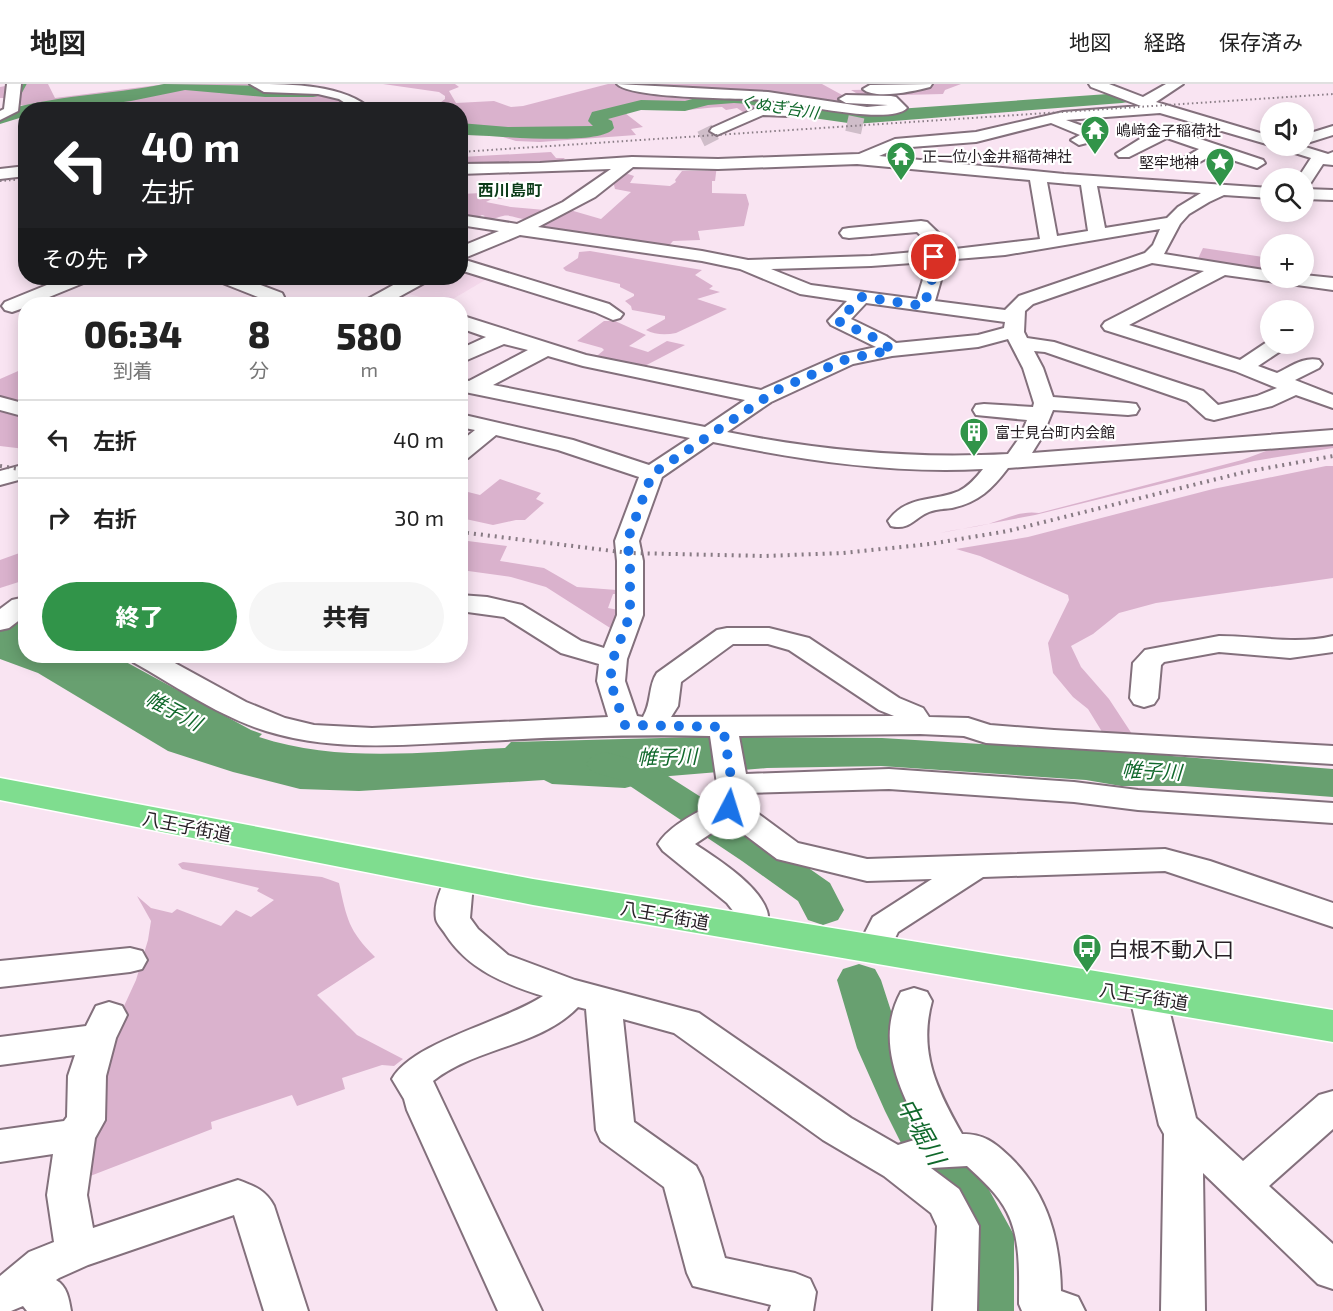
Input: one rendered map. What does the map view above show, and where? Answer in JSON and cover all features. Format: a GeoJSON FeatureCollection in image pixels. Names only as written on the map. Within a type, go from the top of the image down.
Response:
{"type":"FeatureCollection","features":[{"type":"Feature","properties":{"kind":"highway","name":"八王子街道"},"geometry":{"type":"LineString","coordinates":[[4,791],[463,879],[1148,997],[1333,1026]]}},
{"type":"Feature","properties":{"kind":"street"},"geometry":{"type":"LineString","coordinates":[[5,117],[11,111],[10,102],[14,96],[14,84]]}},
{"type":"Feature","properties":{"kind":"street"},"geometry":{"type":"LineString","coordinates":[[256,84],[264,88],[328,91],[358,102]]}},
{"type":"Feature","properties":{"kind":"street"},"geometry":{"type":"LineString","coordinates":[[624,84],[659,90],[768,96],[839,103]]}},
{"type":"Feature","properties":{"kind":"street"},"geometry":{"type":"LineString","coordinates":[[847,123],[839,103],[845,89],[902,89],[925,84]]}},
{"type":"Feature","properties":{"kind":"street"},"geometry":{"type":"LineString","coordinates":[[1096,84],[1161,109],[1260,138]]}},
{"type":"Feature","properties":{"kind":"street"},"geometry":{"type":"LineString","coordinates":[[1142,102],[1154,98],[1176,84]]}},
{"type":"Feature","properties":{"kind":"street"},"geometry":{"type":"LineString","coordinates":[[733,142],[711,136],[761,110],[839,103]]}},
{"type":"Feature","properties":{"kind":"street"},"geometry":{"type":"LineString","coordinates":[[857,159],[895,144],[995,133],[1063,116],[1161,109]]}},
{"type":"Feature","properties":{"kind":"street"},"geometry":{"type":"LineString","coordinates":[[1050,120],[1097,136],[1079,140]]}},
{"type":"Feature","properties":{"kind":"street"},"geometry":{"type":"LineString","coordinates":[[959,138],[956,135],[959,133],[988,129]]}},
{"type":"Feature","properties":{"kind":"street"},"geometry":{"type":"LineString","coordinates":[[883,130],[903,131],[940,139]]}},
{"type":"Feature","properties":{"kind":"street"},"geometry":{"type":"LineString","coordinates":[[1314,137],[1333,130]]}},
{"type":"Feature","properties":{"kind":"street"},"geometry":{"type":"LineString","coordinates":[[1124,154],[1153,137],[1167,133],[1257,163]]}},
{"type":"Feature","properties":{"kind":"street"},"geometry":{"type":"LineString","coordinates":[[1183,165],[1212,148]]}},
{"type":"Feature","properties":{"kind":"street"},"geometry":{"type":"LineString","coordinates":[[1314,153],[1330,158]]}},
{"type":"Feature","properties":{"kind":"street"},"geometry":{"type":"LineString","coordinates":[[468,169],[626,164],[682,156],[718,164],[857,159],[946,166],[1038,177],[1260,192]]}},
{"type":"Feature","properties":{"kind":"street"},"geometry":{"type":"LineString","coordinates":[[900,521],[916,507],[968,496],[1019,452],[1031,437],[1043,409],[1033,368],[1016,331],[1015,309],[1026,300],[1150,257],[1162,248],[1172,222],[1195,202],[1270,156]]}},
{"type":"Feature","properties":{"kind":"street"},"geometry":{"type":"LineString","coordinates":[[1313,168],[1317,161],[1330,158]]}},
{"type":"Feature","properties":{"kind":"street"},"geometry":{"type":"LineString","coordinates":[[468,251],[520,229],[594,193],[626,164]]}},
{"type":"Feature","properties":{"kind":"street"},"geometry":{"type":"LineString","coordinates":[[0,174],[18,172]]}},
{"type":"Feature","properties":{"kind":"street"},"geometry":{"type":"LineString","coordinates":[[1038,177],[1049,242]]}},
{"type":"Feature","properties":{"kind":"street"},"geometry":{"type":"LineString","coordinates":[[1088,180],[1097,233]]}},
{"type":"Feature","properties":{"kind":"street"},"geometry":{"type":"LineString","coordinates":[[1140,183],[1142,215]]}},
{"type":"Feature","properties":{"kind":"street"},"geometry":{"type":"LineString","coordinates":[[1314,195],[1333,195]]}},
{"type":"Feature","properties":{"kind":"street"},"geometry":{"type":"LineString","coordinates":[[745,265],[942,256],[1027,246],[1097,233],[1142,215],[1172,222]]}},
{"type":"Feature","properties":{"kind":"street"},"geometry":{"type":"LineString","coordinates":[[468,221],[702,256],[745,265],[807,290],[924,306],[1016,331],[1047,346],[1195,396],[1241,439]]}},
{"type":"Feature","properties":{"kind":"street"},"geometry":{"type":"LineString","coordinates":[[871,261],[849,233],[921,226],[942,256]]}},
{"type":"Feature","properties":{"kind":"street"},"geometry":{"type":"LineString","coordinates":[[1027,246],[1056,261]]}},
{"type":"Feature","properties":{"kind":"street"},"geometry":{"type":"LineString","coordinates":[[924,306],[936,266],[942,256]]}},
{"type":"Feature","properties":{"kind":"street"},"geometry":{"type":"LineString","coordinates":[[1150,257],[1260,276]]}},
{"type":"Feature","properties":{"kind":"street"},"geometry":{"type":"LineString","coordinates":[[468,266],[602,308],[612,314]]}},
{"type":"Feature","properties":{"kind":"street"},"geometry":{"type":"LineString","coordinates":[[1074,268],[1092,276]]}},
{"type":"Feature","properties":{"kind":"street"},"geometry":{"type":"LineString","coordinates":[[1221,270],[1112,326],[1242,367],[1333,402]]}},
{"type":"Feature","properties":{"kind":"street"},"geometry":{"type":"LineString","coordinates":[[1314,282],[1333,284]]}},
{"type":"Feature","properties":{"kind":"street"},"geometry":{"type":"LineString","coordinates":[[34,297],[62,285]]}},
{"type":"Feature","properties":{"kind":"street"},"geometry":{"type":"LineString","coordinates":[[245,285],[275,297]]}},
{"type":"Feature","properties":{"kind":"street"},"geometry":{"type":"LineString","coordinates":[[385,297],[407,285]]}},
{"type":"Feature","properties":{"kind":"street"},"geometry":{"type":"LineString","coordinates":[[862,297],[838,321],[879,340],[892,350]]}},
{"type":"Feature","properties":{"kind":"street"},"geometry":{"type":"LineString","coordinates":[[799,303],[845,314]]}},
{"type":"Feature","properties":{"kind":"street"},"geometry":{"type":"LineString","coordinates":[[468,324],[544,350],[658,377],[763,398]]}},
{"type":"Feature","properties":{"kind":"street"},"geometry":{"type":"LineString","coordinates":[[638,725],[610,681],[613,659],[630,615],[630,561],[627,541],[652,474],[763,398],[847,359],[892,350],[978,341],[1016,331]]}},
{"type":"Feature","properties":{"kind":"street"},"geometry":{"type":"LineString","coordinates":[[468,353],[502,337]]}},
{"type":"Feature","properties":{"kind":"street"},"geometry":{"type":"LineString","coordinates":[[468,386],[544,350]]}},
{"type":"Feature","properties":{"kind":"street"},"geometry":{"type":"LineString","coordinates":[[1242,367],[1262,354]]}},
{"type":"Feature","properties":{"kind":"street"},"geometry":{"type":"LineString","coordinates":[[1214,413],[1264,401],[1312,364]]}},
{"type":"Feature","properties":{"kind":"street"},"geometry":{"type":"LineString","coordinates":[[468,386],[808,454],[873,461],[949,464],[1008,461],[1241,439],[1333,437]]}},
{"type":"Feature","properties":{"kind":"street"},"geometry":{"type":"LineString","coordinates":[[0,403],[18,409]]}},
{"type":"Feature","properties":{"kind":"street"},"geometry":{"type":"LineString","coordinates":[[984,410],[1128,409]]}},
{"type":"Feature","properties":{"kind":"street"},"geometry":{"type":"LineString","coordinates":[[468,422],[565,444],[652,474]]}},
{"type":"Feature","properties":{"kind":"street"},"geometry":{"type":"LineString","coordinates":[[468,447],[493,428]]}},
{"type":"Feature","properties":{"kind":"street"},"geometry":{"type":"LineString","coordinates":[[468,603],[487,604],[513,611],[571,647],[613,659]]}},
{"type":"Feature","properties":{"kind":"street"},"geometry":{"type":"LineString","coordinates":[[638,725],[664,706],[667,679],[727,636],[769,636],[799,644],[889,704],[913,714],[920,725]]}},
{"type":"Feature","properties":{"kind":"street"},"geometry":{"type":"LineString","coordinates":[[1144,698],[1147,663],[1155,656],[1218,644],[1286,650],[1322,648],[1333,644]]}},
{"type":"Feature","properties":{"kind":"street"},"geometry":{"type":"LineString","coordinates":[[156,663],[245,713],[293,730],[335,736],[372,737],[638,725],[724,730],[920,725],[968,727],[986,734],[1333,755]]}},
{"type":"Feature","properties":{"kind":"street"},"geometry":{"type":"LineString","coordinates":[[721,802],[724,730]]}},
{"type":"Feature","properties":{"kind":"street"},"geometry":{"type":"LineString","coordinates":[[749,929],[750,907],[674,844],[721,802],[889,779],[1074,792],[1138,800],[1333,813]]}},
{"type":"Feature","properties":{"kind":"street"},"geometry":{"type":"LineString","coordinates":[[721,802],[788,851],[867,870],[1165,860],[1198,868],[1333,915]]}},
{"type":"Feature","properties":{"kind":"street"},"geometry":{"type":"LineString","coordinates":[[873,950],[885,925],[973,868]]}},
{"type":"Feature","properties":{"kind":"street"},"geometry":{"type":"LineString","coordinates":[[463,879],[455,895],[453,919],[466,938],[496,964],[531,979],[587,997],[686,1023],[837,1129],[900,1159],[945,1201],[958,1226],[955,1311]]}},
{"type":"Feature","properties":{"kind":"street"},"geometry":{"type":"LineString","coordinates":[[0,975],[129,963]]}},
{"type":"Feature","properties":{"kind":"street"},"geometry":{"type":"LineString","coordinates":[[520,1311],[420,1112],[422,1095],[411,1079],[431,1063],[530,1021],[566,999],[587,997]]}},
{"type":"Feature","properties":{"kind":"street"},"geometry":{"type":"LineString","coordinates":[[587,997],[615,1130],[682,1178],[708,1273],[795,1292],[791,1311]]}},
{"type":"Feature","properties":{"kind":"street"},"geometry":{"type":"LineString","coordinates":[[1148,997],[1178,1125],[1333,1271]]}},
{"type":"Feature","properties":{"kind":"street"},"geometry":{"type":"LineString","coordinates":[[914,1001],[908,1015],[906,1041],[924,1100],[950,1148]]}},
{"type":"Feature","properties":{"kind":"street"},"geometry":{"type":"LineString","coordinates":[[0,1052],[103,1026],[87,1077],[86,1120],[76,1135],[67,1195],[76,1251]]}},
{"type":"Feature","properties":{"kind":"street"},"geometry":{"type":"LineString","coordinates":[[1242,1186],[1326,1120]]}},
{"type":"Feature","properties":{"kind":"street"},"geometry":{"type":"LineString","coordinates":[[1183,1130],[1183,1311]]}},
{"type":"Feature","properties":{"kind":"street"},"geometry":{"type":"LineString","coordinates":[[0,1146],[76,1135]]}},
{"type":"Feature","properties":{"kind":"street"},"geometry":{"type":"LineString","coordinates":[[900,1159],[950,1148],[977,1150],[1014,1188],[1031,1216],[1040,1257],[1040,1304],[1063,1311]]}},
{"type":"Feature","properties":{"kind":"street"},"geometry":{"type":"LineString","coordinates":[[24,1297],[44,1265],[223,1190],[254,1206],[280,1297]]}},
{"type":"Feature","properties":{"kind":"shaded area"},"geometry":{"type":"Polygon","coordinates":[[[15,84],[48,84],[55,98],[166,84],[249,84],[265,90],[323,91],[348,102],[18,102],[18,105],[12,104],[7,98],[0,98],[0,87],[15,84]]]}},
{"type":"Feature","properties":{"kind":"shaded area"},"geometry":{"type":"Polygon","coordinates":[[[383,84],[455,84],[459,87],[449,91],[455,102],[441,102],[445,96],[439,92],[383,84]]]}},
{"type":"Feature","properties":{"kind":"shaded area"},"geometry":{"type":"Polygon","coordinates":[[[608,84],[822,84],[844,96],[843,100],[823,115],[787,109],[743,112],[737,108],[726,110],[722,107],[633,110],[625,113],[643,127],[631,129],[636,135],[540,142],[516,141],[487,132],[468,132],[468,102],[494,101],[511,107],[523,106],[608,84]]]}},
{"type":"Feature","properties":{"kind":"shaded area"},"geometry":{"type":"Polygon","coordinates":[[[927,84],[961,84],[945,90],[943,94],[861,96],[851,90],[909,89],[927,84]]]}},
{"type":"Feature","properties":{"kind":"shaded area"},"geometry":{"type":"Polygon","coordinates":[[[551,152],[556,158],[565,158],[557,165],[480,166],[468,165],[468,157],[551,152]]]}},
{"type":"Feature","properties":{"kind":"shaded area"},"geometry":{"type":"Polygon","coordinates":[[[717,165],[715,181],[712,181],[712,193],[746,194],[749,204],[744,226],[698,231],[700,240],[673,241],[665,250],[536,226],[570,210],[601,219],[631,192],[615,189],[613,181],[622,172],[634,176],[630,183],[670,186],[676,182],[675,180],[682,171],[710,171],[717,165]]]}},
{"type":"Feature","properties":{"kind":"shaded area"},"geometry":{"type":"Polygon","coordinates":[[[502,192],[502,199],[492,199],[486,202],[556,211],[528,219],[506,216],[479,221],[485,216],[482,215],[471,221],[468,220],[468,194],[502,192]]]}},
{"type":"Feature","properties":{"kind":"shaded area"},"geometry":{"type":"Polygon","coordinates":[[[1203,248],[1260,257],[1260,275],[1195,265],[1203,248]]]}},
{"type":"Feature","properties":{"kind":"shaded area"},"geometry":{"type":"Polygon","coordinates":[[[590,251],[702,270],[695,275],[713,286],[709,289],[720,292],[697,299],[727,309],[676,333],[649,332],[646,330],[665,319],[665,316],[632,310],[625,301],[634,294],[620,287],[620,284],[566,271],[563,268],[578,258],[579,252],[590,251]]]}},
{"type":"Feature","properties":{"kind":"shaded area"},"geometry":{"type":"Polygon","coordinates":[[[468,268],[492,276],[456,297],[421,297],[400,292],[412,285],[468,285],[468,268]]]}},
{"type":"Feature","properties":{"kind":"shaded area"},"geometry":{"type":"Polygon","coordinates":[[[604,321],[615,321],[646,335],[629,346],[648,352],[667,341],[685,345],[637,370],[592,360],[604,350],[577,341],[604,321]]]}},
{"type":"Feature","properties":{"kind":"shaded area"},"geometry":{"type":"Polygon","coordinates":[[[18,371],[18,448],[0,446],[0,379],[18,371]]]}},
{"type":"Feature","properties":{"kind":"shaded area"},"geometry":{"type":"Polygon","coordinates":[[[1333,441],[1333,448],[1254,461],[1035,515],[989,524],[1019,514],[1039,513],[1242,460],[1279,446],[1333,441]]]}},
{"type":"Feature","properties":{"kind":"shaded area"},"geometry":{"type":"Polygon","coordinates":[[[1333,466],[1333,578],[1156,603],[1119,613],[1093,634],[1071,646],[1081,667],[1109,699],[1132,734],[1104,735],[1088,709],[1073,697],[1053,673],[1048,643],[1069,600],[1068,595],[980,556],[956,549],[1028,537],[1213,489],[1333,466]]]}},
{"type":"Feature","properties":{"kind":"shaded area"},"geometry":{"type":"Polygon","coordinates":[[[500,479],[541,493],[536,499],[544,503],[525,520],[493,525],[468,520],[468,492],[480,495],[500,479]]]}},
{"type":"Feature","properties":{"kind":"shaded area"},"geometry":{"type":"Polygon","coordinates":[[[468,541],[507,546],[500,561],[544,568],[577,587],[630,591],[626,594],[613,594],[608,608],[624,611],[618,633],[546,587],[511,577],[468,571],[468,541]]]}},
{"type":"Feature","properties":{"kind":"shaded area"},"geometry":{"type":"Polygon","coordinates":[[[18,554],[18,582],[0,588],[0,560],[18,554]]]}},
{"type":"Feature","properties":{"kind":"shaded area"},"geometry":{"type":"Polygon","coordinates":[[[183,862],[322,877],[339,883],[350,923],[359,939],[375,957],[317,995],[357,1035],[403,1059],[394,1066],[382,1065],[342,1078],[345,1089],[297,1106],[292,1095],[211,1122],[212,1129],[85,1178],[96,1067],[136,980],[148,940],[151,921],[137,896],[151,908],[172,913],[177,909],[221,926],[236,910],[251,917],[274,900],[257,891],[259,888],[182,869],[178,864],[183,862]]]}},
{"type":"Feature","properties":{"kind":"water","name":"帷子川"},"geometry":{"type":"Polygon","coordinates":[[[0,612],[18,617],[18,663],[128,663],[262,734],[259,737],[319,750],[381,754],[505,748],[511,742],[699,737],[882,738],[1079,750],[1139,751],[1172,756],[1333,769],[1333,797],[1184,786],[1121,786],[1086,780],[881,766],[767,768],[670,776],[625,788],[552,784],[544,780],[359,791],[300,789],[233,772],[168,751],[38,673],[0,659],[0,612]]]}},
{"type":"Feature","properties":{"kind":"waterway"},"geometry":{"type":"LineString","coordinates":[[18,110],[13,106],[25,84]]}},
{"type":"Feature","properties":{"kind":"waterway","name":"くぬぎ台川"},"geometry":{"type":"LineString","coordinates":[[81,102],[131,96],[185,85],[265,92],[313,92]]}},
{"type":"Feature","properties":{"kind":"waterway","name":"くぬぎ台川"},"geometry":{"type":"LineString","coordinates":[[468,129],[508,133],[597,132],[605,128],[605,125],[597,121],[599,116],[641,105],[685,106],[707,100],[734,98],[750,99],[785,109],[855,118],[1122,98]]}},
{"type":"Feature","properties":{"kind":"waterway","name":"くぬぎ台川"},"geometry":{"type":"LineString","coordinates":[[0,118],[18,112]]}},
{"type":"Feature","properties":{"kind":"waterway","name":"中堀川"},"geometry":{"type":"LineString","coordinates":[[605,764],[635,772],[756,851],[815,893],[823,910]]}},
{"type":"Feature","properties":{"kind":"waterway","name":"中堀川"},"geometry":{"type":"LineString","coordinates":[[859,980],[880,1048],[909,1111],[936,1163],[960,1185],[988,1235],[987,1311]]}},
{"type":"Feature","properties":{"kind":"tunnel"},"geometry":{"type":"LineString","coordinates":[[847,123],[870,128]]}},
{"type":"Feature","properties":{"kind":"tunnel"},"geometry":{"type":"LineString","coordinates":[[701,139],[717,131]]}},
{"type":"Feature","properties":{"kind":"railway"},"geometry":{"type":"LineString","coordinates":[[468,151],[1333,94]]}},
{"type":"Feature","properties":{"kind":"railway"},"geometry":{"type":"LineString","coordinates":[[0,181],[18,180]]}},
{"type":"Feature","properties":{"kind":"railway"},"geometry":{"type":"LineString","coordinates":[[468,533],[629,553],[765,556],[843,553],[930,544],[1008,531],[1245,472],[1333,456]]}},
{"type":"Feature","properties":{"kind":"railway"},"geometry":{"type":"LineString","coordinates":[[0,466],[18,469]]}},
{"type":"Feature","properties":{"kind":"place","name":"嶋﨑金子稲荷社"},"geometry":{"type":"Point","coordinates":[1095,156]}},
{"type":"Feature","properties":{"kind":"place","name":"正一位小金井稲荷神社"},"geometry":{"type":"Point","coordinates":[901,182]}},
{"type":"Feature","properties":{"kind":"place","name":"堅牢地神"},"geometry":{"type":"Point","coordinates":[1220,188]}},
{"type":"Feature","properties":{"kind":"place","name":"富士見台町内会館"},"geometry":{"type":"Point","coordinates":[974,458]}},
{"type":"Feature","properties":{"kind":"place","name":"白根不動入口"},"geometry":{"type":"Point","coordinates":[1087,974]}},
{"type":"Feature","properties":{"kind":"district","name":"西川島町"},"geometry":{"type":"Point","coordinates":[510,189]}},
{"type":"Feature","properties":{"kind":"route"},"geometry":{"type":"LineString","coordinates":[[729,808],[732,784],[723,727],[625,725],[610,681],[613,659],[630,615],[630,561],[627,541],[632,523],[652,474],[763,398],[847,359],[892,350],[879,340],[838,321],[862,297],[924,306],[936,266],[934,257]]}}]}
